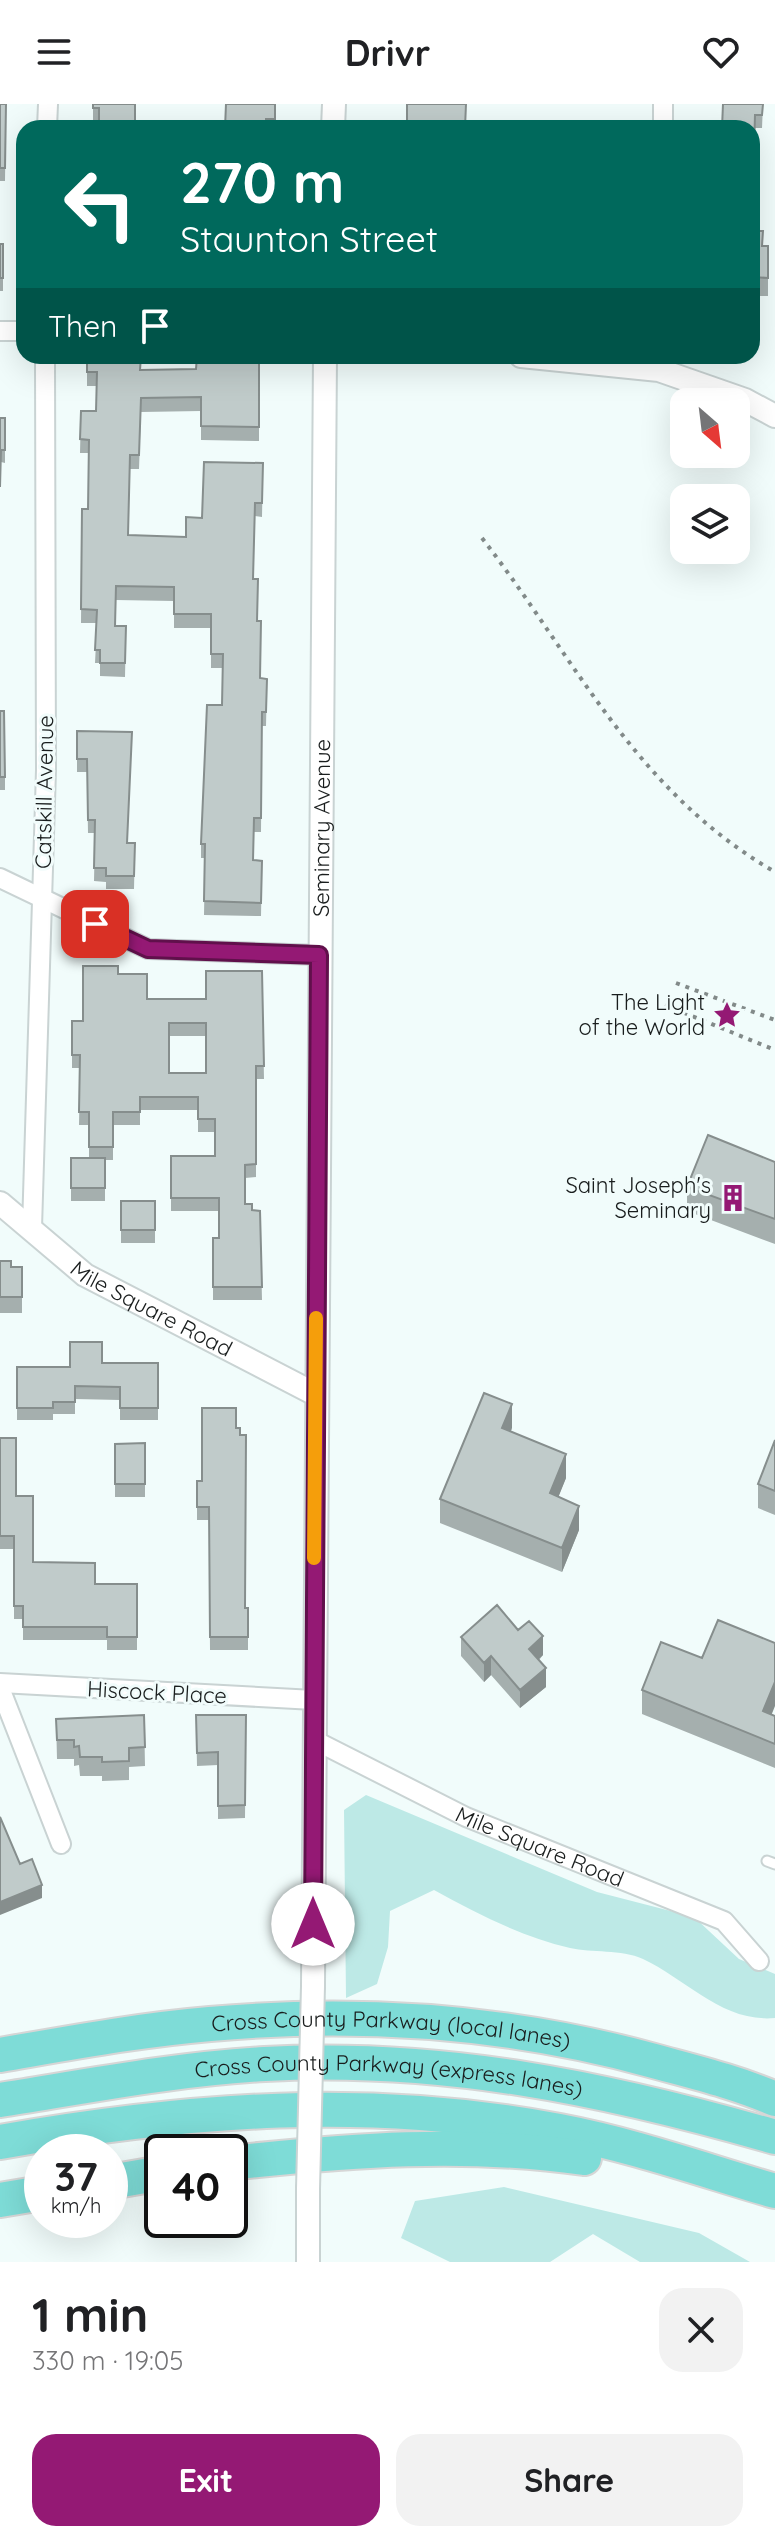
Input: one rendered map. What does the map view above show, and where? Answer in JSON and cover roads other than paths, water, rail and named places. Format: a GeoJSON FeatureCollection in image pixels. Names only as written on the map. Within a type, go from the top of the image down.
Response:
{"type":"FeatureCollection","features":[{"type":"Feature","properties":{"kind":"highway","name":"Cross County Parkway (local lanes)"},"geometry":{"type":"LineString","coordinates":[[0,2055],[208,2024],[296,2019],[425,2022],[512,2031],[598,2046],[683,2068],[775,2099]]}},
{"type":"Feature","properties":{"kind":"highway","name":"Cross County Parkway (express lanes)"},"geometry":{"type":"LineString","coordinates":[[0,2100],[224,2067],[399,2064],[572,2085],[775,2137]]}},
{"type":"Feature","properties":{"kind":"highway","name":"Cross County Parkway (express lanes)"},"geometry":{"type":"LineString","coordinates":[[0,2142],[257,2110],[381,2109],[463,2116],[563,2132],[764,2188]]}},
{"type":"Feature","properties":{"kind":"highway"},"geometry":{"type":"LineString","coordinates":[[248,2161],[367,2149],[453,2146],[568,2156],[764,2188]]}},
{"type":"Feature","properties":{"kind":"highway"},"geometry":{"type":"LineString","coordinates":[[0,2200],[24,2196]]}},
{"type":"Feature","properties":{"kind":"street","name":"Catskill Avenue"},"geometry":{"type":"LineString","coordinates":[[32,1228],[43,899],[45,364]]}},
{"type":"Feature","properties":{"kind":"street","name":"Seminary Avenue"},"geometry":{"type":"LineString","coordinates":[[308,2262],[313,1986],[325,364]]}},
{"type":"Feature","properties":{"kind":"street"},"geometry":{"type":"LineString","coordinates":[[662,364],[775,416]]}},
{"type":"Feature","properties":{"kind":"street"},"geometry":{"type":"LineString","coordinates":[[0,878],[148,949],[319,955]]}},
{"type":"Feature","properties":{"kind":"street","name":"Mile Square Road"},"geometry":{"type":"LineString","coordinates":[[0,1203],[85,1275],[315,1394]]}},
{"type":"Feature","properties":{"kind":"street"},"geometry":{"type":"LineString","coordinates":[[0,1686],[61,1844]]}},
{"type":"Feature","properties":{"kind":"street","name":"Hiscock Place"},"geometry":{"type":"LineString","coordinates":[[0,1686],[314,1700]]}},
{"type":"Feature","properties":{"kind":"street","name":"Mile Square Road"},"geometry":{"type":"LineString","coordinates":[[314,1740],[466,1817],[724,1921],[759,1961]]}},
{"type":"Feature","properties":{"kind":"place","name":"The Light of the World"},"geometry":{"type":"Point","coordinates":[727,1015]}},
{"type":"Feature","properties":{"kind":"place","name":"Saint Joseph's Seminary"},"geometry":{"type":"Point","coordinates":[733,1198]}}]}
